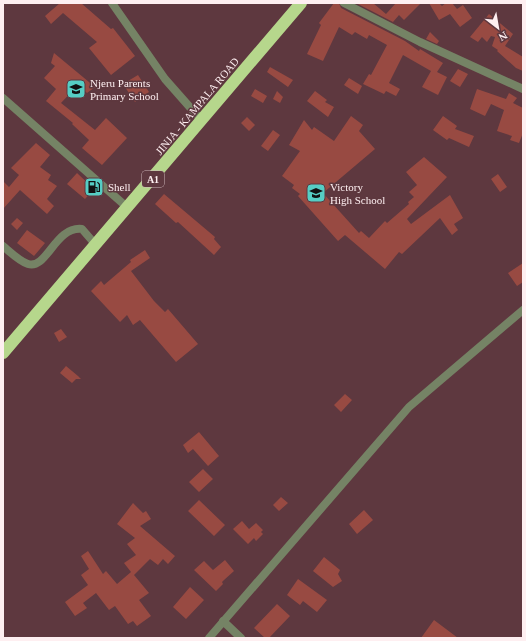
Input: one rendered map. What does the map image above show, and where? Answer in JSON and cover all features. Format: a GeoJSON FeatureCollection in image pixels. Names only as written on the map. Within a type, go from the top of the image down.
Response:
{"type":"FeatureCollection","features":[{"type":"Feature","properties":{"kind":"highway","name":"JINJA - KAMPALA ROAD"},"geometry":{"type":"LineString","coordinates":[[3,353],[301,3]]}},
{"type":"Feature","properties":{"kind":"street"},"geometry":{"type":"LineString","coordinates":[[112,3],[165,79],[202,121]]}},
{"type":"Feature","properties":{"kind":"street"},"geometry":{"type":"LineString","coordinates":[[344,3],[420,42],[523,89]]}},
{"type":"Feature","properties":{"kind":"street"},"geometry":{"type":"LineString","coordinates":[[3,98],[128,208]]}},
{"type":"Feature","properties":{"kind":"street"},"geometry":{"type":"LineString","coordinates":[[3,246],[30,265],[43,259],[63,234],[69,230],[82,229],[95,244]]}},
{"type":"Feature","properties":{"kind":"street"},"geometry":{"type":"LineString","coordinates":[[209,638],[409,407],[523,310]]}},
{"type":"Feature","properties":{"kind":"street"},"geometry":{"type":"LineString","coordinates":[[223,621],[241,638]]}},
{"type":"Feature","properties":{"kind":"building"},"geometry":{"type":"Polygon","coordinates":[[[60,3],[81,3],[111,29],[113,28],[135,56],[111,75],[89,48],[97,42],[63,13],[51,24],[45,16],[60,3]]]}},
{"type":"Feature","properties":{"kind":"building"},"geometry":{"type":"Polygon","coordinates":[[[334,3],[339,3],[341,8],[405,41],[419,51],[420,49],[443,63],[437,72],[447,77],[438,95],[422,87],[431,71],[403,55],[389,83],[400,89],[396,96],[386,91],[384,94],[363,84],[369,74],[371,75],[387,45],[369,35],[367,39],[355,32],[352,35],[339,27],[323,61],[307,54],[321,25],[319,23],[334,3]]]}},
{"type":"Feature","properties":{"kind":"building"},"geometry":{"type":"Polygon","coordinates":[[[356,3],[373,3],[386,14],[396,3],[421,3],[404,20],[399,15],[393,22],[356,3]]]}},
{"type":"Feature","properties":{"kind":"building"},"geometry":{"type":"Polygon","coordinates":[[[429,3],[439,3],[442,6],[446,3],[452,3],[457,9],[463,5],[472,18],[460,27],[450,14],[439,20],[429,3]]]}},
{"type":"Feature","properties":{"kind":"building"},"geometry":{"type":"Polygon","coordinates":[[[489,14],[513,34],[505,46],[523,57],[523,71],[516,68],[492,46],[495,37],[491,36],[487,42],[482,37],[478,42],[470,37],[489,14]]]}},
{"type":"Feature","properties":{"kind":"building"},"geometry":{"type":"Polygon","coordinates":[[[430,32],[439,41],[437,44],[426,39],[430,32]]]}},
{"type":"Feature","properties":{"kind":"building"},"geometry":{"type":"Polygon","coordinates":[[[54,53],[95,87],[87,93],[78,85],[61,103],[95,130],[106,118],[127,138],[102,165],[82,148],[89,140],[72,124],[73,123],[46,101],[56,89],[44,78],[55,66],[51,63],[54,53]]]}},
{"type":"Feature","properties":{"kind":"building"},"geometry":{"type":"Polygon","coordinates":[[[270,67],[293,80],[288,87],[267,72],[270,67]]]}},
{"type":"Feature","properties":{"kind":"building"},"geometry":{"type":"Polygon","coordinates":[[[458,69],[468,74],[460,87],[450,81],[458,69]]]}},
{"type":"Feature","properties":{"kind":"building"},"geometry":{"type":"Polygon","coordinates":[[[138,75],[149,92],[135,102],[123,84],[138,75]]]}},
{"type":"Feature","properties":{"kind":"building"},"geometry":{"type":"Polygon","coordinates":[[[349,78],[362,86],[358,94],[344,85],[349,78]]]}},
{"type":"Feature","properties":{"kind":"building"},"geometry":{"type":"Polygon","coordinates":[[[255,89],[267,96],[263,103],[251,96],[255,89]]]}},
{"type":"Feature","properties":{"kind":"building"},"geometry":{"type":"Polygon","coordinates":[[[477,89],[506,99],[509,93],[517,98],[513,103],[523,108],[523,133],[519,143],[510,140],[512,136],[497,131],[504,110],[491,104],[485,116],[470,109],[477,89]]]}},
{"type":"Feature","properties":{"kind":"building"},"geometry":{"type":"Polygon","coordinates":[[[277,91],[283,97],[280,103],[273,99],[277,91]]]}},
{"type":"Feature","properties":{"kind":"building"},"geometry":{"type":"Polygon","coordinates":[[[315,91],[327,100],[325,102],[334,107],[328,117],[307,101],[315,91]]]}},
{"type":"Feature","properties":{"kind":"building"},"geometry":{"type":"Polygon","coordinates":[[[351,116],[363,125],[359,131],[375,149],[323,193],[359,233],[361,231],[369,238],[385,221],[387,223],[409,204],[408,202],[414,197],[409,192],[417,185],[406,172],[424,157],[447,177],[407,219],[411,224],[450,195],[463,218],[454,224],[458,230],[452,235],[440,218],[402,254],[399,252],[385,269],[345,235],[338,241],[298,196],[300,194],[292,188],[294,185],[282,176],[300,151],[289,145],[304,120],[312,130],[314,127],[334,141],[351,116]]]}},
{"type":"Feature","properties":{"kind":"building"},"geometry":{"type":"Polygon","coordinates":[[[443,116],[457,126],[455,129],[474,136],[469,147],[449,138],[447,140],[433,130],[443,116]]]}},
{"type":"Feature","properties":{"kind":"building"},"geometry":{"type":"Polygon","coordinates":[[[247,117],[255,125],[249,131],[241,123],[247,117]]]}},
{"type":"Feature","properties":{"kind":"building"},"geometry":{"type":"Polygon","coordinates":[[[273,130],[280,135],[268,151],[261,146],[273,130]]]}},
{"type":"Feature","properties":{"kind":"building"},"geometry":{"type":"Polygon","coordinates":[[[36,143],[50,155],[40,167],[51,175],[48,180],[57,186],[47,199],[54,206],[47,214],[20,190],[3,209],[3,181],[9,187],[19,175],[11,168],[36,143]]]}},
{"type":"Feature","properties":{"kind":"building"},"geometry":{"type":"Polygon","coordinates":[[[77,173],[94,189],[85,199],[67,184],[77,173]]]}},
{"type":"Feature","properties":{"kind":"building"},"geometry":{"type":"Polygon","coordinates":[[[498,174],[507,187],[500,192],[491,179],[498,174]]]}},
{"type":"Feature","properties":{"kind":"building"},"geometry":{"type":"Polygon","coordinates":[[[164,194],[215,237],[214,239],[221,247],[214,255],[178,222],[176,223],[155,204],[164,194]]]}},
{"type":"Feature","properties":{"kind":"building"},"geometry":{"type":"Polygon","coordinates":[[[17,218],[23,223],[17,230],[11,224],[17,218]]]}},
{"type":"Feature","properties":{"kind":"building"},"geometry":{"type":"Polygon","coordinates":[[[27,230],[45,243],[34,256],[17,243],[27,230]]]}},
{"type":"Feature","properties":{"kind":"building"},"geometry":{"type":"Polygon","coordinates":[[[145,250],[150,258],[131,271],[154,301],[165,312],[168,309],[198,344],[176,362],[140,320],[133,325],[127,315],[120,322],[91,291],[101,281],[104,285],[131,262],[130,260],[145,250]]]}},
{"type":"Feature","properties":{"kind":"building"},"geometry":{"type":"Polygon","coordinates":[[[523,263],[523,282],[517,286],[508,273],[523,263]]]}},
{"type":"Feature","properties":{"kind":"building"},"geometry":{"type":"Polygon","coordinates":[[[61,329],[67,337],[59,342],[54,333],[61,329]]]}},
{"type":"Feature","properties":{"kind":"building"},"geometry":{"type":"Polygon","coordinates":[[[66,366],[81,379],[76,379],[72,383],[60,373],[66,366]]]}},
{"type":"Feature","properties":{"kind":"building"},"geometry":{"type":"Polygon","coordinates":[[[345,394],[352,400],[341,412],[334,405],[345,394]]]}},
{"type":"Feature","properties":{"kind":"building"},"geometry":{"type":"Polygon","coordinates":[[[199,432],[219,456],[208,466],[193,449],[188,453],[183,445],[199,432]]]}},
{"type":"Feature","properties":{"kind":"building"},"geometry":{"type":"Polygon","coordinates":[[[203,469],[213,479],[199,492],[189,482],[203,469]]]}},
{"type":"Feature","properties":{"kind":"building"},"geometry":{"type":"Polygon","coordinates":[[[281,497],[288,503],[279,511],[273,505],[281,497]]]}},
{"type":"Feature","properties":{"kind":"building"},"geometry":{"type":"Polygon","coordinates":[[[199,500],[225,525],[214,536],[188,511],[199,500]]]}},
{"type":"Feature","properties":{"kind":"building"},"geometry":{"type":"Polygon","coordinates":[[[133,503],[143,513],[146,511],[151,519],[140,526],[175,556],[168,564],[163,559],[158,565],[150,559],[134,575],[149,593],[139,600],[151,616],[137,626],[133,621],[128,624],[115,606],[109,610],[96,593],[83,603],[87,608],[75,616],[65,602],[88,585],[81,575],[89,569],[81,556],[88,551],[103,574],[106,571],[117,584],[131,572],[124,563],[136,555],[127,544],[135,538],[117,524],[133,503]]]}},
{"type":"Feature","properties":{"kind":"building"},"geometry":{"type":"Polygon","coordinates":[[[364,510],[373,520],[357,534],[349,524],[364,510]]]}},
{"type":"Feature","properties":{"kind":"building"},"geometry":{"type":"Polygon","coordinates":[[[242,521],[249,529],[256,523],[263,530],[261,532],[263,534],[256,541],[254,538],[248,544],[233,529],[242,521]]]}},
{"type":"Feature","properties":{"kind":"building"},"geometry":{"type":"Polygon","coordinates":[[[324,557],[340,570],[338,574],[342,581],[333,587],[313,571],[324,557]]]}},
{"type":"Feature","properties":{"kind":"building"},"geometry":{"type":"Polygon","coordinates":[[[225,560],[234,571],[222,582],[223,584],[216,591],[194,570],[204,561],[213,570],[225,560]]]}},
{"type":"Feature","properties":{"kind":"building"},"geometry":{"type":"Polygon","coordinates":[[[298,579],[327,600],[317,612],[303,601],[300,605],[287,595],[298,579]]]}},
{"type":"Feature","properties":{"kind":"building"},"geometry":{"type":"Polygon","coordinates":[[[190,587],[204,600],[186,619],[173,607],[190,587]]]}},
{"type":"Feature","properties":{"kind":"building"},"geometry":{"type":"Polygon","coordinates":[[[277,604],[290,616],[269,638],[265,638],[254,628],[277,604]]]}},
{"type":"Feature","properties":{"kind":"building"},"geometry":{"type":"Polygon","coordinates":[[[434,620],[458,638],[421,638],[434,620]]]}},
{"type":"Feature","properties":{"kind":"place","name":"Njeru Parents Primary School"},"geometry":{"type":"Point","coordinates":[76,89]}},
{"type":"Feature","properties":{"kind":"place","name":"Shell"},"geometry":{"type":"Point","coordinates":[94,187]}},
{"type":"Feature","properties":{"kind":"place","name":"Victory High School"},"geometry":{"type":"Point","coordinates":[316,193]}}]}
